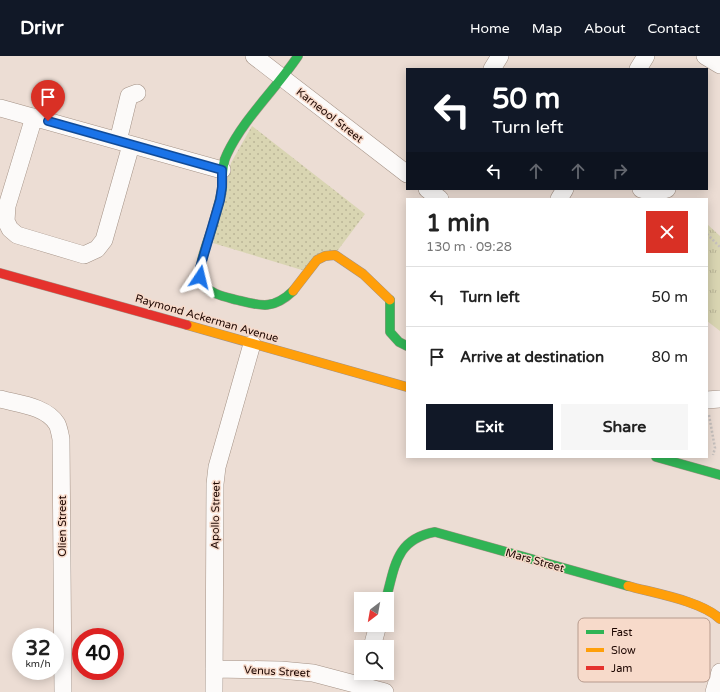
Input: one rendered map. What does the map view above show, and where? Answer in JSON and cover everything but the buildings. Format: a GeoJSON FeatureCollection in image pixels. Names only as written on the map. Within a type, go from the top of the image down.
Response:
{"type":"FeatureCollection","features":[{"type":"Feature","properties":{"kind":"street","name":"Karneool Street"},"geometry":{"type":"LineString","coordinates":[[254,56],[406,173]]}},
{"type":"Feature","properties":{"kind":"street"},"geometry":{"type":"LineString","coordinates":[[298,56],[283,78],[230,145],[222,170],[220,200],[200,268],[200,277],[203,285],[210,291],[262,306],[271,306],[287,297],[317,260],[323,256],[333,255],[344,260],[390,299],[388,326],[390,333],[396,341],[406,346]]}},
{"type":"Feature","properties":{"kind":"street"},"geometry":{"type":"LineString","coordinates":[[493,68],[500,56]]}},
{"type":"Feature","properties":{"kind":"street"},"geometry":{"type":"LineString","coordinates":[[639,68],[646,56]]}},
{"type":"Feature","properties":{"kind":"street"},"geometry":{"type":"LineString","coordinates":[[705,56],[720,65]]}},
{"type":"Feature","properties":{"kind":"street"},"geometry":{"type":"LineString","coordinates":[[34,117],[8,206],[6,221],[10,229],[17,235],[84,255],[97,249],[104,240],[124,143],[129,96],[137,93]]}},
{"type":"Feature","properties":{"kind":"street"},"geometry":{"type":"LineString","coordinates":[[0,108],[222,170]]}},
{"type":"Feature","properties":{"kind":"street"},"geometry":{"type":"LineString","coordinates":[[428,190],[439,198]]}},
{"type":"Feature","properties":{"kind":"street"},"geometry":{"type":"LineString","coordinates":[[644,190],[657,190]]}},
{"type":"Feature","properties":{"kind":"street","name":"Raymond Ackerman Avenue"},"geometry":{"type":"LineString","coordinates":[[0,272],[406,387]]}},
{"type":"Feature","properties":{"kind":"street","name":"Apollo Street"},"geometry":{"type":"LineString","coordinates":[[214,692],[214,484],[217,467],[252,344]]}},
{"type":"Feature","properties":{"kind":"street","name":"Olien Street"},"geometry":{"type":"LineString","coordinates":[[0,398],[38,409],[50,416],[57,424],[61,439],[63,692]]}},
{"type":"Feature","properties":{"kind":"street"},"geometry":{"type":"LineString","coordinates":[[660,458],[720,475]]}},
{"type":"Feature","properties":{"kind":"street","name":"Mars Street"},"geometry":{"type":"LineString","coordinates":[[388,592],[397,560],[403,547],[412,538],[423,533],[435,532],[699,606],[713,612],[720,619]]}},
{"type":"Feature","properties":{"kind":"street","name":"Venus Street"},"geometry":{"type":"LineString","coordinates":[[214,670],[281,670],[354,678]]}},
{"type":"Feature","properties":{"kind":"street"},"geometry":{"type":"LineString","coordinates":[[714,692],[720,672]]}},
{"type":"Feature","properties":{"kind":"street","name":"Venus Street"},"geometry":{"type":"LineString","coordinates":[[365,680],[385,692]]}},
{"type":"Feature","properties":{"kind":"path"},"geometry":{"type":"LineString","coordinates":[[708,235],[720,247]]}},
{"type":"Feature","properties":{"kind":"path"},"geometry":{"type":"LineString","coordinates":[[712,400],[715,448],[712,457]]}},
{"type":"Feature","properties":{"kind":"path"},"geometry":{"type":"LineString","coordinates":[[715,448],[720,449]]}},
{"type":"Feature","properties":{"kind":"green space"},"geometry":{"type":"Polygon","coordinates":[[[252,126],[365,214],[338,250],[302,270],[213,243],[231,163],[252,126]]]}},
{"type":"Feature","properties":{"kind":"green space"},"geometry":{"type":"Polygon","coordinates":[[[708,225],[720,236],[720,331],[708,322],[708,225]]]}},
{"type":"Feature","properties":{"kind":"traffic: fast"},"geometry":{"type":"LineString","coordinates":[[293,291],[286,297],[273,304],[260,305],[245,302],[223,296],[209,290],[202,283],[200,270],[203,254],[220,198],[225,158],[242,128],[298,56]]}},
{"type":"Feature","properties":{"kind":"traffic: fast"},"geometry":{"type":"LineString","coordinates":[[390,300],[390,332],[399,342],[406,346]]}},
{"type":"Feature","properties":{"kind":"traffic: fast"},"geometry":{"type":"LineString","coordinates":[[660,458],[720,475]]}},
{"type":"Feature","properties":{"kind":"traffic: fast"},"geometry":{"type":"LineString","coordinates":[[388,592],[395,565],[405,548],[412,541],[435,532],[628,586]]}},
{"type":"Feature","properties":{"kind":"traffic: slow"},"geometry":{"type":"LineString","coordinates":[[293,291],[317,260],[325,256],[335,255],[363,274],[390,300]]}},
{"type":"Feature","properties":{"kind":"traffic: slow"},"geometry":{"type":"LineString","coordinates":[[187,325],[406,387]]}},
{"type":"Feature","properties":{"kind":"traffic: slow"},"geometry":{"type":"LineString","coordinates":[[628,586],[690,602],[702,607],[720,619]]}},
{"type":"Feature","properties":{"kind":"traffic: jam"},"geometry":{"type":"LineString","coordinates":[[0,273],[187,325]]}},
{"type":"Feature","properties":{"kind":"route"},"geometry":{"type":"LineString","coordinates":[[48,121],[222,170],[220,200],[200,268],[200,277]]}}]}
